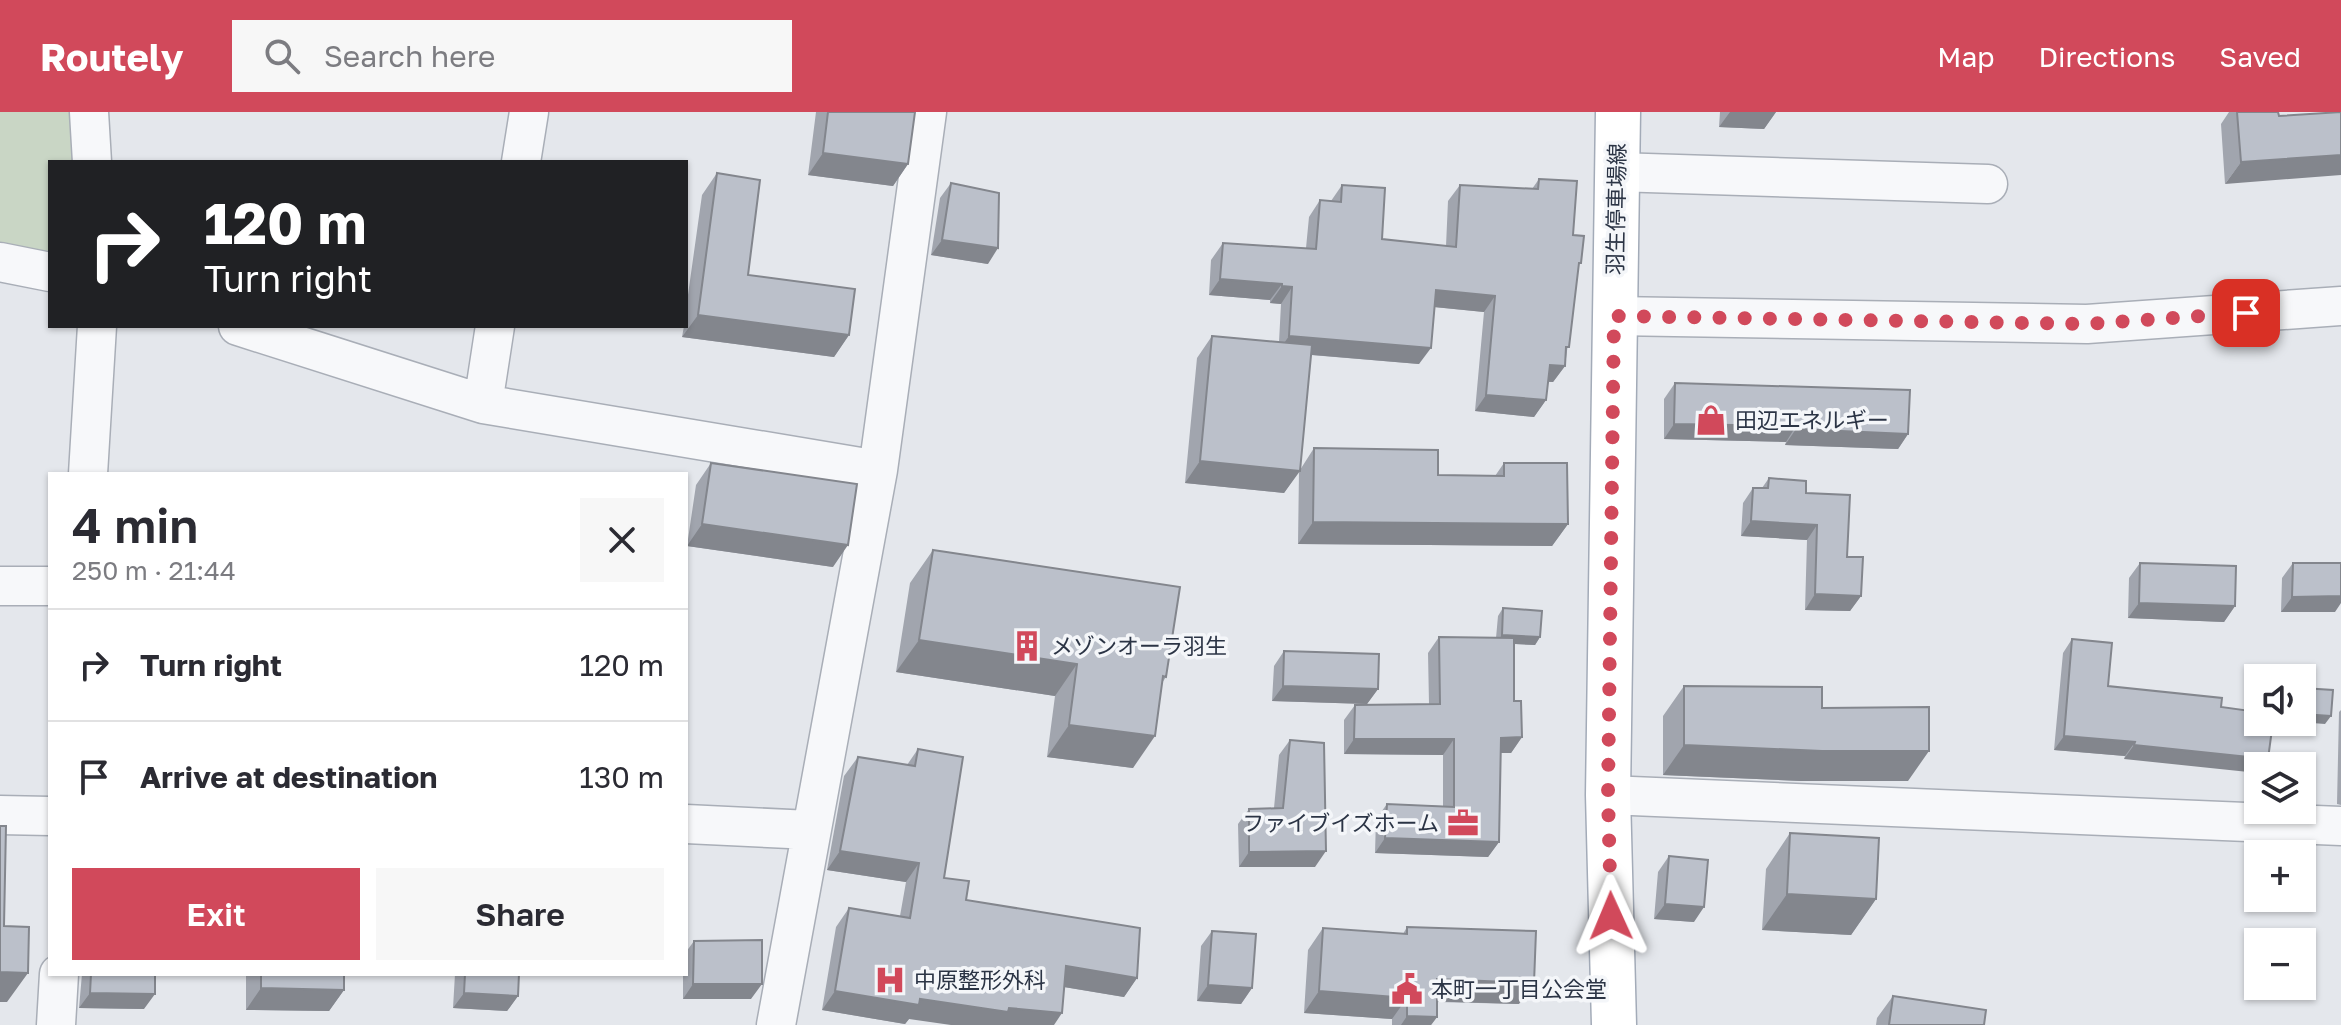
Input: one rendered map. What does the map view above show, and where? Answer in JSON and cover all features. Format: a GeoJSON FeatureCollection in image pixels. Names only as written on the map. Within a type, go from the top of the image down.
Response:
{"type":"FeatureCollection","features":[{"type":"Feature","properties":{"kind":"main road","name":"羽生停車場線"},"geometry":{"type":"LineString","coordinates":[[1614,1025],[1608,795],[1618,112]]}},
{"type":"Feature","properties":{"kind":"street"},"geometry":{"type":"LineString","coordinates":[[89,112],[92,160]]}},
{"type":"Feature","properties":{"kind":"street"},"geometry":{"type":"LineString","coordinates":[[521,160],[529,112]]}},
{"type":"Feature","properties":{"kind":"street"},"geometry":{"type":"LineString","coordinates":[[776,1025],[878,470],[927,112]]}},
{"type":"Feature","properties":{"kind":"street"},"geometry":{"type":"LineString","coordinates":[[1616,172],[1988,184]]}},
{"type":"Feature","properties":{"kind":"street"},"geometry":{"type":"LineString","coordinates":[[0,262],[48,272]]}},
{"type":"Feature","properties":{"kind":"street"},"geometry":{"type":"LineString","coordinates":[[1614,316],[2087,324],[2341,306]]}},
{"type":"Feature","properties":{"kind":"street"},"geometry":{"type":"LineString","coordinates":[[88,472],[97,328]]}},
{"type":"Feature","properties":{"kind":"street"},"geometry":{"type":"LineString","coordinates":[[244,328],[483,404],[878,470]]}},
{"type":"Feature","properties":{"kind":"street"},"geometry":{"type":"LineString","coordinates":[[483,404],[495,328]]}},
{"type":"Feature","properties":{"kind":"street"},"geometry":{"type":"LineString","coordinates":[[0,586],[48,586]]}},
{"type":"Feature","properties":{"kind":"street"},"geometry":{"type":"LineString","coordinates":[[1608,795],[2341,826]]}},
{"type":"Feature","properties":{"kind":"street"},"geometry":{"type":"LineString","coordinates":[[0,815],[48,816]]}},
{"type":"Feature","properties":{"kind":"street"},"geometry":{"type":"LineString","coordinates":[[688,824],[811,830]]}},
{"type":"Feature","properties":{"kind":"street"},"geometry":{"type":"LineString","coordinates":[[56,1025],[59,976]]}},
{"type":"Feature","properties":{"kind":"green space"},"geometry":{"type":"Polygon","coordinates":[[[0,112],[74,112],[78,160],[48,160],[48,256],[0,246],[0,112]]]}},
{"type":"Feature","properties":{"kind":"building"},"geometry":{"type":"Polygon","coordinates":[[[828,112],[915,112],[908,164],[823,153],[828,112]]]}},
{"type":"Feature","properties":{"kind":"building"},"geometry":{"type":"Polygon","coordinates":[[[2237,112],[2278,112],[2279,116],[2341,112],[2341,155],[2241,162],[2237,112]]]}},
{"type":"Feature","properties":{"kind":"building"},"geometry":{"type":"Polygon","coordinates":[[[717,173],[760,180],[748,275],[855,289],[849,335],[698,315],[717,173]]]}},
{"type":"Feature","properties":{"kind":"building"},"geometry":{"type":"Polygon","coordinates":[[[1539,179],[1577,181],[1573,235],[1584,236],[1565,366],[1550,365],[1546,400],[1486,395],[1495,296],[1436,290],[1431,348],[1289,336],[1292,287],[1220,279],[1223,243],[1316,249],[1320,200],[1341,202],[1342,185],[1385,188],[1382,239],[1456,247],[1460,185],[1538,189],[1539,179]]]}},
{"type":"Feature","properties":{"kind":"building"},"geometry":{"type":"Polygon","coordinates":[[[951,183],[999,193],[998,248],[942,240],[951,183]]]}},
{"type":"Feature","properties":{"kind":"building"},"geometry":{"type":"Polygon","coordinates":[[[1212,336],[1312,345],[1300,471],[1200,461],[1212,336]]]}},
{"type":"Feature","properties":{"kind":"building"},"geometry":{"type":"Polygon","coordinates":[[[1675,383],[1910,390],[1908,434],[1796,429],[1796,426],[1674,424],[1675,383]]]}},
{"type":"Feature","properties":{"kind":"building"},"geometry":{"type":"Polygon","coordinates":[[[1314,448],[1438,450],[1438,475],[1504,476],[1504,463],[1567,463],[1568,524],[1313,522],[1314,448]]]}},
{"type":"Feature","properties":{"kind":"building"},"geometry":{"type":"Polygon","coordinates":[[[711,463],[857,484],[848,545],[702,524],[711,463]]]}},
{"type":"Feature","properties":{"kind":"building"},"geometry":{"type":"Polygon","coordinates":[[[1769,478],[1806,481],[1806,493],[1850,495],[1847,557],[1863,557],[1861,596],[1815,594],[1817,525],[1751,521],[1753,488],[1768,488],[1769,478]]]}},
{"type":"Feature","properties":{"kind":"building"},"geometry":{"type":"Polygon","coordinates":[[[933,550],[1180,587],[1155,736],[1069,725],[1077,664],[919,640],[933,550]]]}},
{"type":"Feature","properties":{"kind":"building"},"geometry":{"type":"Polygon","coordinates":[[[2140,563],[2236,566],[2235,606],[2139,603],[2140,563]]]}},
{"type":"Feature","properties":{"kind":"building"},"geometry":{"type":"Polygon","coordinates":[[[2293,563],[2341,563],[2341,596],[2292,597],[2293,563]]]}},
{"type":"Feature","properties":{"kind":"building"},"geometry":{"type":"Polygon","coordinates":[[[1503,608],[1542,611],[1540,637],[1502,635],[1503,608]]]}},
{"type":"Feature","properties":{"kind":"building"},"geometry":{"type":"Polygon","coordinates":[[[1439,637],[1514,638],[1514,701],[1521,701],[1522,737],[1501,738],[1499,842],[1385,838],[1387,804],[1454,807],[1454,739],[1354,739],[1355,705],[1440,704],[1439,637]]]}},
{"type":"Feature","properties":{"kind":"building"},"geometry":{"type":"Polygon","coordinates":[[[2072,639],[2112,643],[2108,686],[2222,698],[2221,707],[2244,710],[2244,736],[2271,736],[2269,752],[2244,752],[2244,756],[2064,736],[2072,639]]]}},
{"type":"Feature","properties":{"kind":"building"},"geometry":{"type":"Polygon","coordinates":[[[1284,651],[1379,654],[1378,689],[1283,686],[1284,651]]]}},
{"type":"Feature","properties":{"kind":"building"},"geometry":{"type":"Polygon","coordinates":[[[1684,686],[1822,687],[1822,708],[1929,707],[1929,751],[1822,751],[1684,745],[1684,686]]]}},
{"type":"Feature","properties":{"kind":"building"},"geometry":{"type":"Polygon","coordinates":[[[2316,689],[2333,690],[2331,716],[2316,715],[2316,689]]]}},
{"type":"Feature","properties":{"kind":"building"},"geometry":{"type":"Polygon","coordinates":[[[1290,740],[1324,743],[1326,851],[1249,852],[1249,809],[1283,808],[1290,740]]]}},
{"type":"Feature","properties":{"kind":"building"},"geometry":{"type":"Polygon","coordinates":[[[918,749],[963,757],[944,878],[969,881],[966,900],[1140,928],[1137,978],[1066,966],[1062,1013],[1009,1008],[1008,1012],[920,999],[919,1005],[835,991],[849,908],[910,918],[919,863],[840,851],[858,757],[915,766],[918,749]]]}},
{"type":"Feature","properties":{"kind":"building"},"geometry":{"type":"Polygon","coordinates":[[[0,826],[6,826],[4,926],[29,927],[28,973],[0,972],[0,826]]]}},
{"type":"Feature","properties":{"kind":"building"},"geometry":{"type":"Polygon","coordinates":[[[1790,833],[1879,838],[1876,899],[1787,894],[1790,833]]]}},
{"type":"Feature","properties":{"kind":"building"},"geometry":{"type":"Polygon","coordinates":[[[1669,856],[1708,860],[1704,907],[1665,904],[1669,856]]]}},
{"type":"Feature","properties":{"kind":"building"},"geometry":{"type":"Polygon","coordinates":[[[1407,927],[1536,931],[1534,983],[1437,979],[1437,1017],[1407,1016],[1407,998],[1319,991],[1323,928],[1407,934],[1407,927]]]}},
{"type":"Feature","properties":{"kind":"building"},"geometry":{"type":"Polygon","coordinates":[[[1212,931],[1256,934],[1252,988],[1208,985],[1212,931]]]}},
{"type":"Feature","properties":{"kind":"building"},"geometry":{"type":"Polygon","coordinates":[[[762,940],[762,984],[693,984],[694,941],[762,940]]]}},
{"type":"Feature","properties":{"kind":"building"},"geometry":{"type":"Polygon","coordinates":[[[91,976],[155,976],[155,994],[90,993],[91,976]]]}},
{"type":"Feature","properties":{"kind":"building"},"geometry":{"type":"Polygon","coordinates":[[[261,976],[344,976],[344,990],[261,988],[261,976]]]}},
{"type":"Feature","properties":{"kind":"building"},"geometry":{"type":"Polygon","coordinates":[[[465,976],[519,976],[518,996],[464,993],[465,976]]]}},
{"type":"Feature","properties":{"kind":"building"},"geometry":{"type":"Polygon","coordinates":[[[1893,996],[1986,1010],[1984,1025],[1889,1025],[1893,996]]]}},
{"type":"Feature","properties":{"kind":"place","name":"田辺エネルギー"},"geometry":{"type":"Point","coordinates":[1711,420]}},
{"type":"Feature","properties":{"kind":"place","name":"メゾンオーラ羽生"},"geometry":{"type":"Point","coordinates":[1027,646]}},
{"type":"Feature","properties":{"kind":"place","name":"ファイブイズホーム"},"geometry":{"type":"Point","coordinates":[1463,823]}},
{"type":"Feature","properties":{"kind":"place","name":"中原整形外科"},"geometry":{"type":"Point","coordinates":[890,980]}},
{"type":"Feature","properties":{"kind":"place","name":"本町一丁目公会堂"},"geometry":{"type":"Point","coordinates":[1407,989]}},
{"type":"Feature","properties":{"kind":"route"},"geometry":{"type":"LineString","coordinates":[[1611,916],[1608,795],[1614,316],[2087,324],[2246,313]]}}]}
